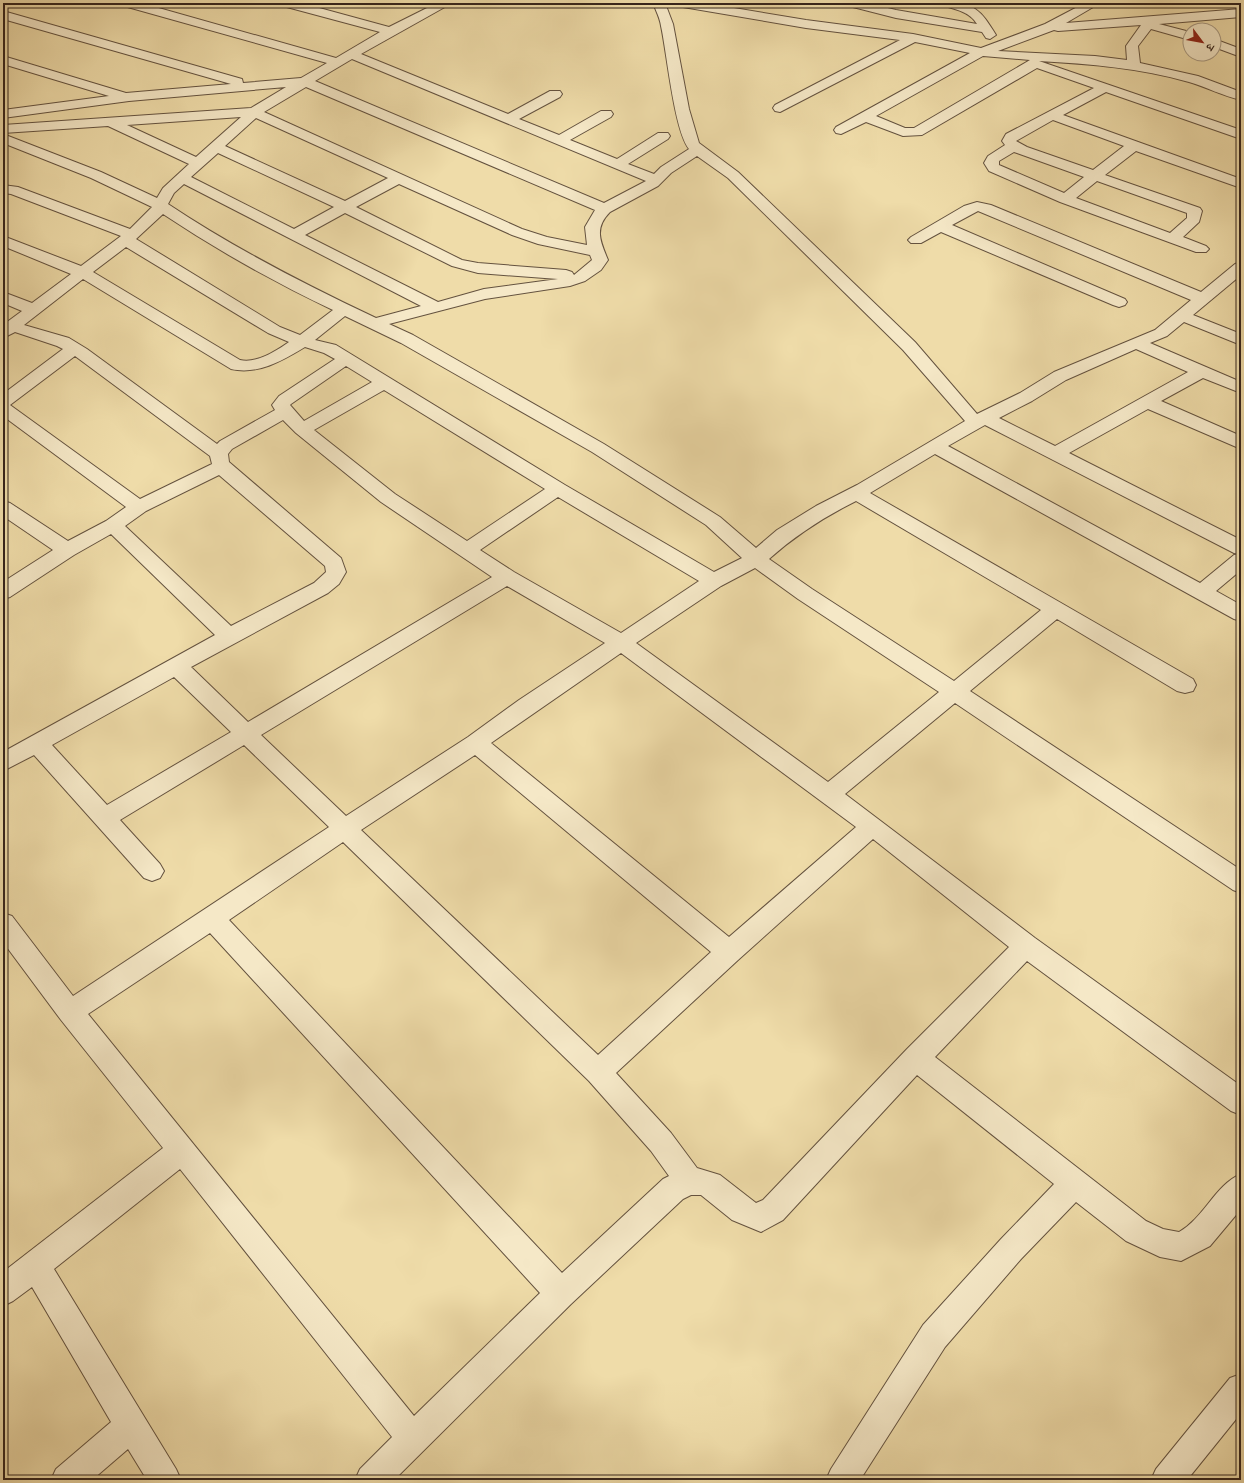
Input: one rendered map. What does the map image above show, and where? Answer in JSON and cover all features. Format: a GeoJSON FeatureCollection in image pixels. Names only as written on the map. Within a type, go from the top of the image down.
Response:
{"type":"FeatureCollection","features":[{"type":"Feature","properties":{"kind":"street"},"geometry":{"type":"LineString","coordinates":[[128,3],[336,62]]}},
{"type":"Feature","properties":{"kind":"street"},"geometry":{"type":"LineString","coordinates":[[287,3],[390,30]]}},
{"type":"Feature","properties":{"kind":"street"},"geometry":{"type":"LineString","coordinates":[[421,3],[441,5]]}},
{"type":"Feature","properties":{"kind":"street"},"geometry":{"type":"LineString","coordinates":[[660,3],[667,24],[687,131],[692,144],[697,150],[734,175],[832,273],[909,346],[980,420],[1056,453],[1241,548]]}},
{"type":"Feature","properties":{"kind":"street"},"geometry":{"type":"LineString","coordinates":[[853,3],[873,9]]}},
{"type":"Feature","properties":{"kind":"street"},"geometry":{"type":"LineString","coordinates":[[949,3],[973,12],[978,16],[991,35],[1008,50],[1035,64],[1241,135]]}},
{"type":"Feature","properties":{"kind":"street"},"geometry":{"type":"LineString","coordinates":[[1008,50],[1094,3]]}},
{"type":"Feature","properties":{"kind":"street"},"geometry":{"type":"LineString","coordinates":[[692,4],[806,24],[913,38],[980,53],[1008,50],[1134,65],[1193,80],[1241,96]]}},
{"type":"Feature","properties":{"kind":"street"},"geometry":{"type":"LineString","coordinates":[[840,4],[986,29]]}},
{"type":"Feature","properties":{"kind":"street"},"geometry":{"type":"LineString","coordinates":[[8,330],[129,237],[160,206],[168,191],[215,146],[258,110],[390,30],[441,5]]}},
{"type":"Feature","properties":{"kind":"street"},"geometry":{"type":"LineString","coordinates":[[1049,27],[1142,24],[1241,13]]}},
{"type":"Feature","properties":{"kind":"street"},"geometry":{"type":"LineString","coordinates":[[3,15],[246,86],[258,110]]}},
{"type":"Feature","properties":{"kind":"street"},"geometry":{"type":"LineString","coordinates":[[1142,24],[1182,34]]}},
{"type":"Feature","properties":{"kind":"street"},"geometry":{"type":"LineString","coordinates":[[1134,65],[1132,46],[1142,24]]}},
{"type":"Feature","properties":{"kind":"street"},"geometry":{"type":"LineString","coordinates":[[780,108],[913,38]]}},
{"type":"Feature","properties":{"kind":"street"},"geometry":{"type":"LineString","coordinates":[[1222,46],[1241,53]]}},
{"type":"Feature","properties":{"kind":"street"},"geometry":{"type":"LineString","coordinates":[[841,130],[980,53]]}},
{"type":"Feature","properties":{"kind":"street"},"geometry":{"type":"LineString","coordinates":[[350,54],[656,180]]}},
{"type":"Feature","properties":{"kind":"street"},"geometry":{"type":"LineString","coordinates":[[3,60],[129,97]]}},
{"type":"Feature","properties":{"kind":"street"},"geometry":{"type":"LineString","coordinates":[[866,117],[903,132],[918,132],[1035,64]]}},
{"type":"Feature","properties":{"kind":"street"},"geometry":{"type":"LineString","coordinates":[[3,107],[10,113],[129,97],[304,82],[400,121],[605,209]]}},
{"type":"Feature","properties":{"kind":"street"},"geometry":{"type":"LineString","coordinates":[[1104,88],[1011,137],[1009,141],[1013,146],[1195,211],[1194,219],[1172,239]]}},
{"type":"Feature","properties":{"kind":"street"},"geometry":{"type":"LineString","coordinates":[[509,120],[555,94]]}},
{"type":"Feature","properties":{"kind":"street"},"geometry":{"type":"LineString","coordinates":[[3,129],[258,110],[399,178],[518,232],[543,241],[597,252]]}},
{"type":"Feature","properties":{"kind":"street"},"geometry":{"type":"LineString","coordinates":[[560,140],[606,114]]}},
{"type":"Feature","properties":{"kind":"street"},"geometry":{"type":"LineString","coordinates":[[1051,115],[1241,184]]}},
{"type":"Feature","properties":{"kind":"street"},"geometry":{"type":"LineString","coordinates":[[112,122],[197,163]]}},
{"type":"Feature","properties":{"kind":"street"},"geometry":{"type":"LineString","coordinates":[[618,164],[663,136]]}},
{"type":"Feature","properties":{"kind":"street"},"geometry":{"type":"LineString","coordinates":[[3,138],[82,170],[160,206],[206,236],[344,309],[376,323],[598,448],[713,521],[756,559],[805,594],[1237,875]]}},
{"type":"Feature","properties":{"kind":"street"},"geometry":{"type":"LineString","coordinates":[[215,146],[457,263],[478,268],[536,271],[579,278]]}},
{"type":"Feature","properties":{"kind":"street"},"geometry":{"type":"LineString","coordinates":[[1013,146],[993,159],[991,163],[994,168],[1066,199],[1201,249]]}},
{"type":"Feature","properties":{"kind":"street"},"geometry":{"type":"LineString","coordinates":[[1066,199],[1134,146]]}},
{"type":"Feature","properties":{"kind":"street"},"geometry":{"type":"LineString","coordinates":[[376,323],[434,306],[484,294],[564,283],[579,278],[595,267],[600,260],[592,239],[592,227],[598,215],[605,209],[656,180],[683,158],[697,150]]}},
{"type":"Feature","properties":{"kind":"street"},"geometry":{"type":"LineString","coordinates":[[182,178],[295,234],[434,306]]}},
{"type":"Feature","properties":{"kind":"street"},"geometry":{"type":"LineString","coordinates":[[295,234],[399,178]]}},
{"type":"Feature","properties":{"kind":"street"},"geometry":{"type":"LineString","coordinates":[[3,188],[13,190],[129,237],[274,330],[285,336],[304,340],[330,349],[558,489],[714,581]]}},
{"type":"Feature","properties":{"kind":"street"},"geometry":{"type":"LineString","coordinates":[[916,240],[969,209],[977,206],[986,208],[1203,299]]}},
{"type":"Feature","properties":{"kind":"street"},"geometry":{"type":"LineString","coordinates":[[940,226],[1119,302]]}},
{"type":"Feature","properties":{"kind":"street"},"geometry":{"type":"LineString","coordinates":[[3,241],[84,273],[236,365],[254,366],[304,340],[344,309]]}},
{"type":"Feature","properties":{"kind":"street"},"geometry":{"type":"LineString","coordinates":[[70,1012],[476,742],[527,706],[714,581],[756,559],[784,535],[817,514],[856,493],[980,420],[1026,397],[1060,376],[1161,333],[1203,299],[1235,280],[1241,267]]}},
{"type":"Feature","properties":{"kind":"street"},"geometry":{"type":"LineString","coordinates":[[3,297],[35,310]]}},
{"type":"Feature","properties":{"kind":"street"},"geometry":{"type":"LineString","coordinates":[[1182,316],[1241,340]]}},
{"type":"Feature","properties":{"kind":"street"},"geometry":{"type":"LineString","coordinates":[[3,762],[229,636],[321,588],[332,579],[336,572],[334,563],[221,460],[74,349],[62,342],[8,330]]}},
{"type":"Feature","properties":{"kind":"street"},"geometry":{"type":"LineString","coordinates":[[1136,343],[1241,388]]}},
{"type":"Feature","properties":{"kind":"street"},"geometry":{"type":"LineString","coordinates":[[3,402],[74,349]]}},
{"type":"Feature","properties":{"kind":"street"},"geometry":{"type":"LineString","coordinates":[[346,360],[285,400],[281,405],[285,412],[302,429],[388,498],[508,576],[621,643],[872,826],[1026,946],[1241,1102]]}},
{"type":"Feature","properties":{"kind":"street"},"geometry":{"type":"LineString","coordinates":[[1056,453],[1202,371]]}},
{"type":"Feature","properties":{"kind":"street"},"geometry":{"type":"LineString","coordinates":[[302,429],[385,382]]}},
{"type":"Feature","properties":{"kind":"street"},"geometry":{"type":"LineString","coordinates":[[1147,402],[1241,443]]}},
{"type":"Feature","properties":{"kind":"street"},"geometry":{"type":"LineString","coordinates":[[3,408],[139,507]]}},
{"type":"Feature","properties":{"kind":"street"},"geometry":{"type":"LineString","coordinates":[[3,592],[67,550],[113,525],[139,507],[221,460],[226,445],[285,412]]}},
{"type":"Feature","properties":{"kind":"street"},"geometry":{"type":"LineString","coordinates":[[934,446],[1241,614]]}},
{"type":"Feature","properties":{"kind":"street"},"geometry":{"type":"LineString","coordinates":[[467,550],[558,489]]}},
{"type":"Feature","properties":{"kind":"street"},"geometry":{"type":"LineString","coordinates":[[856,493],[1185,685]]}},
{"type":"Feature","properties":{"kind":"street"},"geometry":{"type":"LineString","coordinates":[[3,507],[67,550]]}},
{"type":"Feature","properties":{"kind":"street"},"geometry":{"type":"LineString","coordinates":[[113,525],[229,636]]}},
{"type":"Feature","properties":{"kind":"street"},"geometry":{"type":"LineString","coordinates":[[1202,592],[1241,560]]}},
{"type":"Feature","properties":{"kind":"street"},"geometry":{"type":"LineString","coordinates":[[105,818],[508,576]]}},
{"type":"Feature","properties":{"kind":"street"},"geometry":{"type":"LineString","coordinates":[[828,795],[1056,609]]}},
{"type":"Feature","properties":{"kind":"street"},"geometry":{"type":"LineString","coordinates":[[176,666],[598,1072],[656,1136],[690,1182]]}},
{"type":"Feature","properties":{"kind":"street"},"geometry":{"type":"LineString","coordinates":[[476,742],[729,952]]}},
{"type":"Feature","properties":{"kind":"street"},"geometry":{"type":"LineString","coordinates":[[37,743],[152,871]]}},
{"type":"Feature","properties":{"kind":"street"},"geometry":{"type":"LineString","coordinates":[[598,1072],[729,952],[872,826]]}},
{"type":"Feature","properties":{"kind":"street"},"geometry":{"type":"LineString","coordinates":[[211,918],[561,1294]]}},
{"type":"Feature","properties":{"kind":"street"},"geometry":{"type":"LineString","coordinates":[[3,923],[70,1012],[413,1439]]}},
{"type":"Feature","properties":{"kind":"street"},"geometry":{"type":"LineString","coordinates":[[371,1480],[561,1294],[673,1189],[690,1182],[702,1181],[714,1186],[750,1217],[761,1218],[773,1210],[916,1058],[1026,946]]}},
{"type":"Feature","properties":{"kind":"street"},"geometry":{"type":"LineString","coordinates":[[916,1058],[1136,1231],[1160,1243],[1181,1247],[1200,1236],[1241,1188]]}},
{"type":"Feature","properties":{"kind":"street"},"geometry":{"type":"LineString","coordinates":[[3,1291],[182,1150]]}},
{"type":"Feature","properties":{"kind":"street"},"geometry":{"type":"LineString","coordinates":[[842,1480],[934,1336],[1011,1249],[1075,1183]]}},
{"type":"Feature","properties":{"kind":"street"},"geometry":{"type":"LineString","coordinates":[[36,1266],[130,1426],[165,1480]]}},
{"type":"Feature","properties":{"kind":"street"},"geometry":{"type":"LineString","coordinates":[[1171,1479],[1241,1389]]}},
{"type":"Feature","properties":{"kind":"street"},"geometry":{"type":"LineString","coordinates":[[67,1480],[130,1426]]}}]}
